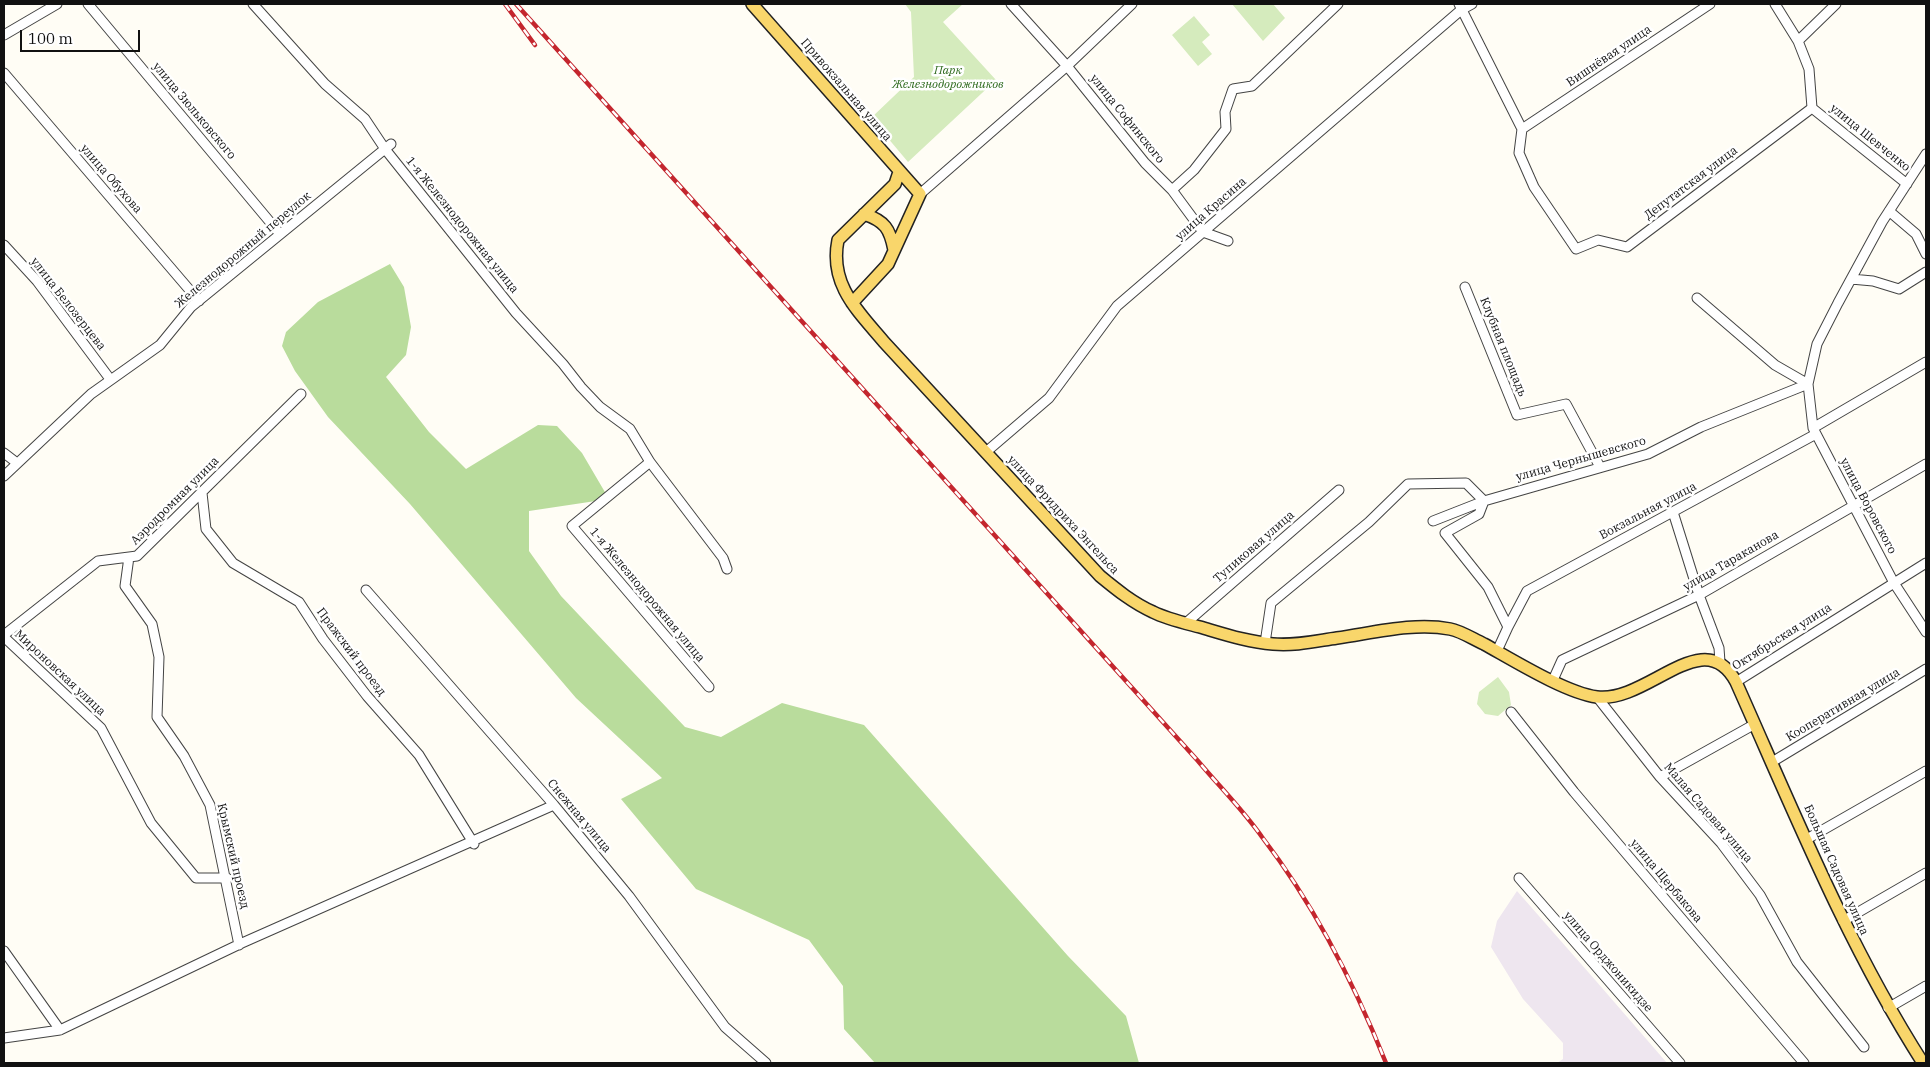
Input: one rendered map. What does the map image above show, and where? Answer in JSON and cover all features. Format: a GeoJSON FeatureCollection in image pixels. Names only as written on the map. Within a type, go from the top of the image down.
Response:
{"type":"FeatureCollection","features":[{"type":"Feature","properties":{"kind":"main road","name":"Привокзальная улица"},"geometry":{"type":"LineString","coordinates":[[752,4],[898,172],[920,194]]}},
{"type":"Feature","properties":{"kind":"main road","name":"улица Фридриха Энгельса"},"geometry":{"type":"LineString","coordinates":[[898,172],[895,184],[838,240],[835,253],[841,287],[852,304],[884,342],[1100,576],[1126,597],[1154,613],[1265,643],[1302,644],[1428,626],[1452,629],[1574,691],[1597,697]]}},
{"type":"Feature","properties":{"kind":"main road"},"geometry":{"type":"LineString","coordinates":[[852,304],[888,264],[920,194]]}},
{"type":"Feature","properties":{"kind":"main road"},"geometry":{"type":"LineString","coordinates":[[864,214],[879,219],[891,235],[894,250]]}},
{"type":"Feature","properties":{"kind":"main road","name":"Октябрьская улица"},"geometry":{"type":"LineString","coordinates":[[1597,697],[1616,697],[1633,691],[1690,662],[1706,658],[1720,662],[1731,673],[1736,682]]}},
{"type":"Feature","properties":{"kind":"main road","name":"Большая Садовая улица"},"geometry":{"type":"LineString","coordinates":[[1736,682],[1843,921],[1888,1008],[1923,1063]]}},
{"type":"Feature","properties":{"kind":"street"},"geometry":{"type":"LineString","coordinates":[[4,35],[57,4]]}},
{"type":"Feature","properties":{"kind":"street","name":"улица Зюльковского"},"geometry":{"type":"LineString","coordinates":[[88,4],[280,234]]}},
{"type":"Feature","properties":{"kind":"street","name":"1-я Железнодорожная улица"},"geometry":{"type":"LineString","coordinates":[[253,4],[325,84],[365,119],[388,146],[516,313],[563,364],[581,387],[600,407],[630,429],[650,462],[723,558],[727,569]]}},
{"type":"Feature","properties":{"kind":"street","name":"улица Софинского"},"geometry":{"type":"LineString","coordinates":[[1011,4],[1067,66],[1145,163],[1172,190],[1203,232]]}},
{"type":"Feature","properties":{"kind":"street"},"geometry":{"type":"LineString","coordinates":[[920,194],[1067,66],[1132,4]]}},
{"type":"Feature","properties":{"kind":"street"},"geometry":{"type":"LineString","coordinates":[[1172,190],[1194,170],[1226,129],[1225,112],[1233,89],[1252,86],[1338,4]]}},
{"type":"Feature","properties":{"kind":"street","name":"улица Красина"},"geometry":{"type":"LineString","coordinates":[[986,452],[1049,398],[1117,306],[1460,7],[1472,4]]}},
{"type":"Feature","properties":{"kind":"street","name":"Вишнёвая улица"},"geometry":{"type":"LineString","coordinates":[[1522,129],[1710,4]]}},
{"type":"Feature","properties":{"kind":"street","name":"улица Шевченко"},"geometry":{"type":"LineString","coordinates":[[1775,4],[1798,41],[1809,69],[1812,108],[1907,184]]}},
{"type":"Feature","properties":{"kind":"street"},"geometry":{"type":"LineString","coordinates":[[1798,41],[1836,4]]}},
{"type":"Feature","properties":{"kind":"street"},"geometry":{"type":"LineString","coordinates":[[1460,7],[1522,129]]}},
{"type":"Feature","properties":{"kind":"street","name":"улица Обухова"},"geometry":{"type":"LineString","coordinates":[[4,72],[199,301]]}},
{"type":"Feature","properties":{"kind":"street","name":"Депутатская улица"},"geometry":{"type":"LineString","coordinates":[[1522,129],[1519,153],[1534,187],[1576,249],[1598,240],[1627,246],[1812,108]]}},
{"type":"Feature","properties":{"kind":"street","name":"Железнодорожный переулок"},"geometry":{"type":"LineString","coordinates":[[4,476],[110,379],[117,377],[160,345],[176,323],[199,301],[388,146]]}},
{"type":"Feature","properties":{"kind":"street"},"geometry":{"type":"LineString","coordinates":[[1697,298],[1775,365],[1808,384],[1817,344],[1889,211],[1926,154]]}},
{"type":"Feature","properties":{"kind":"street"},"geometry":{"type":"LineString","coordinates":[[1889,211],[1916,234],[1926,254]]}},
{"type":"Feature","properties":{"kind":"street"},"geometry":{"type":"LineString","coordinates":[[1203,232],[1228,241]]}},
{"type":"Feature","properties":{"kind":"street","name":"улица Белозерцева"},"geometry":{"type":"LineString","coordinates":[[4,245],[37,281],[110,379]]}},
{"type":"Feature","properties":{"kind":"street"},"geometry":{"type":"LineString","coordinates":[[1851,280],[1873,281],[1898,289],[1926,272]]}},
{"type":"Feature","properties":{"kind":"street","name":"Клубная площадь"},"geometry":{"type":"LineString","coordinates":[[1465,287],[1517,415],[1566,404],[1600,467]]}},
{"type":"Feature","properties":{"kind":"street","name":"Вокзальная улица"},"geometry":{"type":"LineString","coordinates":[[1497,651],[1527,591],[1673,512],[1815,431],[1926,362]]}},
{"type":"Feature","properties":{"kind":"street","name":"улица Воровского"},"geometry":{"type":"LineString","coordinates":[[1808,384],[1815,431],[1894,583],[1926,632]]}},
{"type":"Feature","properties":{"kind":"street","name":"улица Чернышевского"},"geometry":{"type":"LineString","coordinates":[[1433,521],[1484,501],[1648,454],[1701,427],[1808,384]]}},
{"type":"Feature","properties":{"kind":"street","name":"Аэродромная улица"},"geometry":{"type":"LineString","coordinates":[[4,636],[98,561],[137,556],[301,394]]}},
{"type":"Feature","properties":{"kind":"street"},"geometry":{"type":"LineString","coordinates":[[4,453],[17,463]]}},
{"type":"Feature","properties":{"kind":"street","name":"1-я Железнодорожная улица"},"geometry":{"type":"LineString","coordinates":[[650,462],[572,526],[709,687]]}},
{"type":"Feature","properties":{"kind":"street","name":"улица Тараканова"},"geometry":{"type":"LineString","coordinates":[[1553,680],[1562,660],[1699,595],[1853,504],[1926,464]]}},
{"type":"Feature","properties":{"kind":"street"},"geometry":{"type":"LineString","coordinates":[[1265,643],[1271,603],[1369,522],[1408,484],[1466,483],[1484,501],[1479,514],[1445,533],[1488,587],[1508,627]]}},
{"type":"Feature","properties":{"kind":"street","name":"Тупиковая улица"},"geometry":{"type":"LineString","coordinates":[[1186,623],[1339,490]]}},
{"type":"Feature","properties":{"kind":"street","name":"Пражский проезд"},"geometry":{"type":"LineString","coordinates":[[202,492],[206,529],[234,563],[300,602],[323,639],[367,696],[419,755],[473,843]]}},
{"type":"Feature","properties":{"kind":"street"},"geometry":{"type":"LineString","coordinates":[[1673,512],[1699,595],[1719,648],[1720,662]]}},
{"type":"Feature","properties":{"kind":"street","name":"Крымский проезд"},"geometry":{"type":"LineString","coordinates":[[129,557],[125,586],[152,624],[159,656],[158,717],[184,756],[210,805],[227,878],[239,945]]}},
{"type":"Feature","properties":{"kind":"street","name":"Октябрьская улица"},"geometry":{"type":"LineString","coordinates":[[1736,682],[1926,564]]}},
{"type":"Feature","properties":{"kind":"street","name":"Снежная улица"},"geometry":{"type":"LineString","coordinates":[[366,590],[554,805],[628,896],[725,1027],[766,1063]]}},
{"type":"Feature","properties":{"kind":"street","name":"Мироновская улица"},"geometry":{"type":"LineString","coordinates":[[4,636],[101,728],[151,823],[196,878],[227,878]]}},
{"type":"Feature","properties":{"kind":"street","name":"Кооперативная улица"},"geometry":{"type":"LineString","coordinates":[[1772,762],[1926,669]]}},
{"type":"Feature","properties":{"kind":"street","name":"Малая Садовая улица"},"geometry":{"type":"LineString","coordinates":[[1597,697],[1660,777],[1721,843],[1760,895],[1797,962],[1864,1047]]}},
{"type":"Feature","properties":{"kind":"street","name":"улица Щербакова"},"geometry":{"type":"LineString","coordinates":[[1511,712],[1574,792],[1804,1063]]}},
{"type":"Feature","properties":{"kind":"street"},"geometry":{"type":"LineString","coordinates":[[1660,777],[1755,724]]}},
{"type":"Feature","properties":{"kind":"street"},"geometry":{"type":"LineString","coordinates":[[1807,839],[1926,771]]}},
{"type":"Feature","properties":{"kind":"street"},"geometry":{"type":"LineString","coordinates":[[5,1036],[60,1030],[239,945],[473,843],[554,805]]}},
{"type":"Feature","properties":{"kind":"street"},"geometry":{"type":"LineString","coordinates":[[1843,921],[1926,873]]}},
{"type":"Feature","properties":{"kind":"street","name":"улица Орджоникидзе"},"geometry":{"type":"LineString","coordinates":[[1519,878],[1680,1063]]}},
{"type":"Feature","properties":{"kind":"street"},"geometry":{"type":"LineString","coordinates":[[4,951],[60,1030]]}},
{"type":"Feature","properties":{"kind":"street"},"geometry":{"type":"LineString","coordinates":[[1888,1008],[1926,986]]}},
{"type":"Feature","properties":{"kind":"shaded area"},"geometry":{"type":"Polygon","coordinates":[[[1517,891],[1667,1063],[1557,1063],[1563,1059],[1563,1043],[1523,999],[1491,947],[1497,921],[1517,891]]]}},
{"type":"Feature","properties":{"kind":"green space","name":"Парк Железнодорожников"},"geometry":{"type":"Polygon","coordinates":[[[905,4],[963,4],[943,22],[996,80],[908,162],[871,118],[914,77],[911,12],[905,4]]]}},
{"type":"Feature","properties":{"kind":"green space"},"geometry":{"type":"Polygon","coordinates":[[[1232,4],[1273,4],[1285,18],[1263,41],[1232,4]]]}},
{"type":"Feature","properties":{"kind":"green space"},"geometry":{"type":"Polygon","coordinates":[[[1194,16],[1210,35],[1202,42],[1212,54],[1198,66],[1172,35],[1194,16]]]}},
{"type":"Feature","properties":{"kind":"green space"},"geometry":{"type":"Polygon","coordinates":[[[390,264],[404,287],[411,327],[406,355],[386,377],[429,432],[466,469],[538,425],[557,426],[582,453],[609,499],[529,511],[529,551],[561,596],[685,727],[721,737],[782,703],[864,725],[1068,956],[1126,1016],[1139,1063],[875,1063],[844,1029],[843,986],[809,940],[696,889],[621,799],[662,778],[576,698],[410,504],[328,417],[295,371],[282,346],[286,332],[318,302],[390,264]]]}},
{"type":"Feature","properties":{"kind":"green space"},"geometry":{"type":"Polygon","coordinates":[[[1498,677],[1509,692],[1511,705],[1498,716],[1485,714],[1477,704],[1479,692],[1498,677]]]}},
{"type":"Feature","properties":{"kind":"railway"},"geometry":{"type":"LineString","coordinates":[[505,4],[535,45]]}},
{"type":"Feature","properties":{"kind":"railway"},"geometry":{"type":"LineString","coordinates":[[516,4],[1247,817],[1299,890],[1332,946],[1361,1004],[1386,1063]]}}]}
